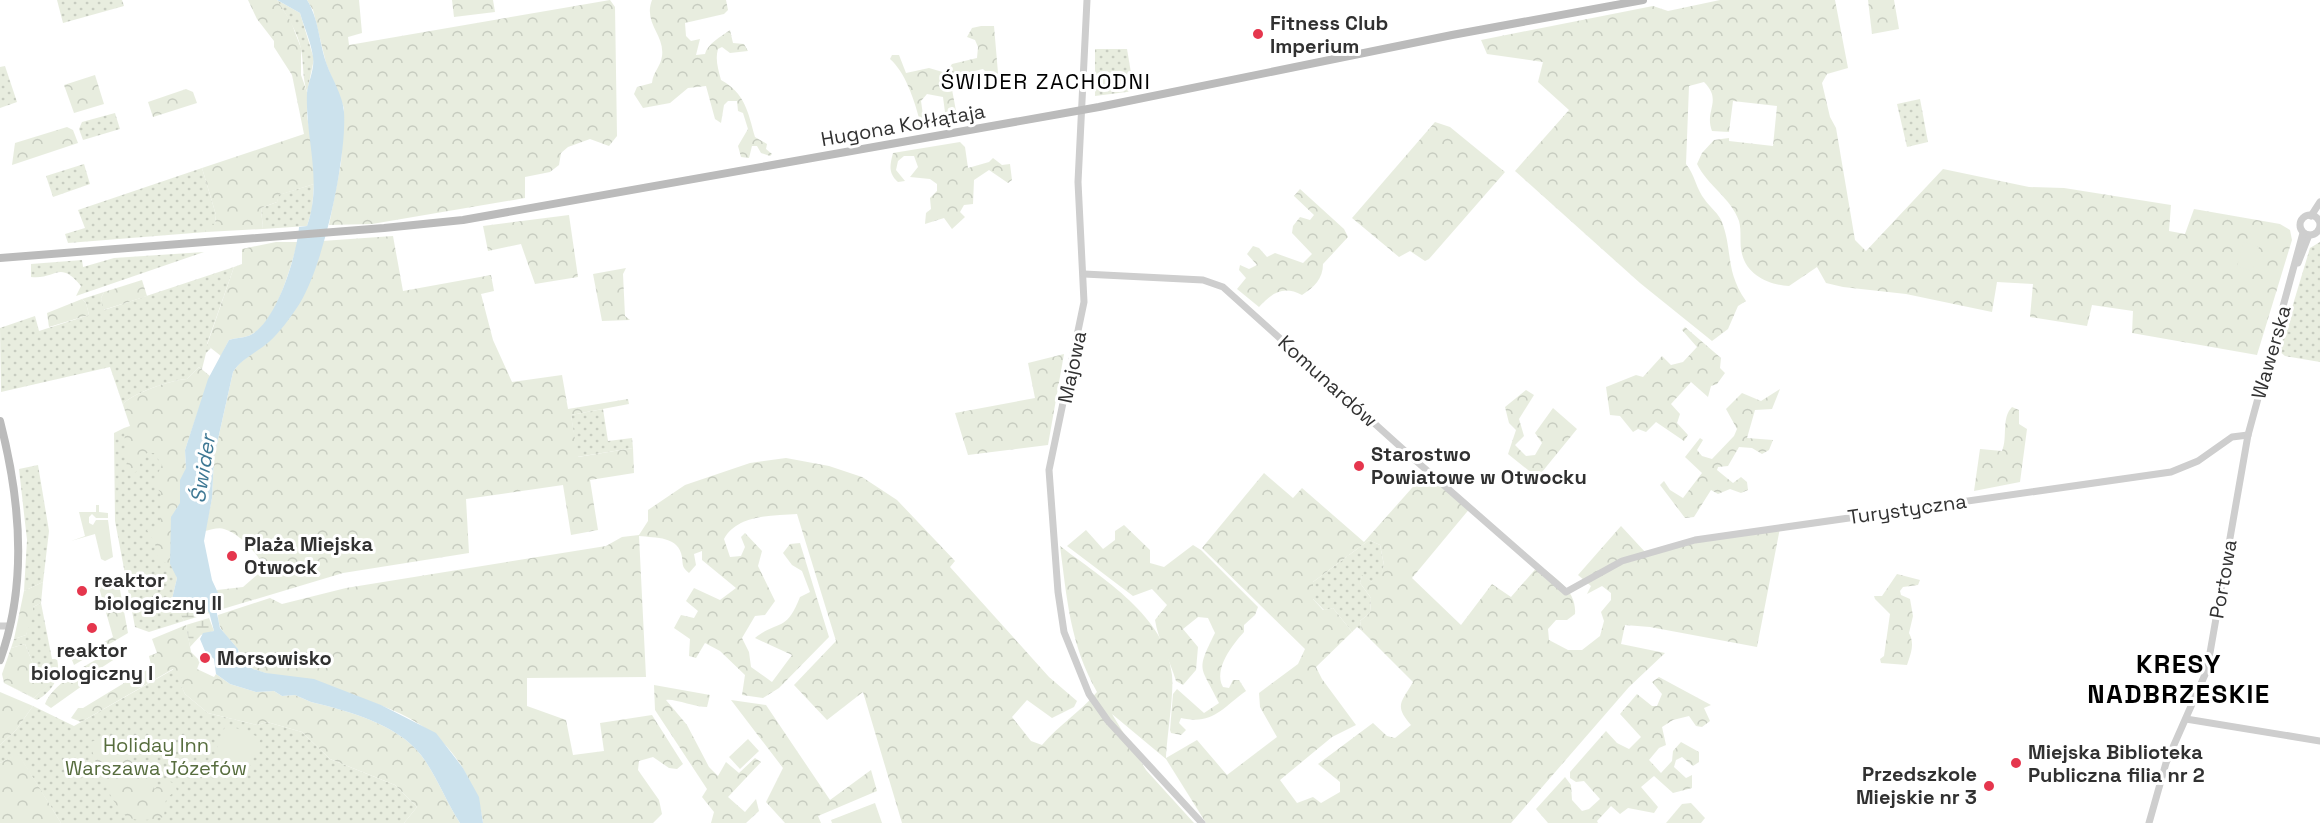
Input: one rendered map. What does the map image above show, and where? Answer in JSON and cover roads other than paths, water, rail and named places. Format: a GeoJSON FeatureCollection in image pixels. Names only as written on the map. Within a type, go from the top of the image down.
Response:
{"type":"FeatureCollection","features":[{"type":"Feature","properties":{"kind":"main road","name":"Hugona Kołłątaja"},"geometry":{"type":"LineString","coordinates":[[2,257],[463,220],[1082,110],[1452,35],[1643,0]]}},
{"type":"Feature","properties":{"kind":"main road"},"geometry":{"type":"LineString","coordinates":[[0,421],[11,474],[17,528],[17,563],[10,626],[0,660]]}},
{"type":"Feature","properties":{"kind":"street","name":"Majowa"},"geometry":{"type":"LineString","coordinates":[[1087,0],[1078,182],[1084,274],[1082,318],[1049,470],[1049,495],[1064,632],[1089,694],[1108,721],[1202,823]]}},
{"type":"Feature","properties":{"kind":"street"},"geometry":{"type":"LineString","coordinates":[[2316,215],[2301,221],[2306,234],[2319,230],[2316,215],[2320,202]]}},
{"type":"Feature","properties":{"kind":"street","name":"Wawerska"},"geometry":{"type":"LineString","coordinates":[[2248,435],[2306,234]]}},
{"type":"Feature","properties":{"kind":"street","name":"Komunardów"},"geometry":{"type":"LineString","coordinates":[[1084,274],[1203,280],[1223,287],[1414,460],[1566,592]]}},
{"type":"Feature","properties":{"kind":"street","name":"Turystyczna"},"geometry":{"type":"LineString","coordinates":[[1566,592],[1622,561],[1695,540],[2144,477],[2185,468],[2211,454],[2232,437],[2248,435]]}},
{"type":"Feature","properties":{"kind":"street","name":"Portowa"},"geometry":{"type":"LineString","coordinates":[[2149,823],[2166,763],[2202,685],[2210,655],[2248,435]]}},
{"type":"Feature","properties":{"kind":"street"},"geometry":{"type":"LineString","coordinates":[[0,626],[10,626]]}},
{"type":"Feature","properties":{"kind":"street"},"geometry":{"type":"LineString","coordinates":[[2186,719],[2320,741]]}},
{"type":"Feature","properties":{"kind":"water","name":"Świder"},"geometry":{"type":"Polygon","coordinates":[[[277,0],[307,0],[311,7],[327,65],[342,100],[344,132],[342,157],[324,242],[306,292],[277,334],[233,372],[214,457],[212,498],[204,541],[212,580],[218,593],[215,604],[220,628],[238,649],[240,659],[253,669],[266,673],[314,679],[381,705],[436,733],[463,768],[479,797],[483,823],[460,823],[421,755],[411,744],[385,727],[371,720],[295,695],[282,696],[274,691],[256,692],[230,684],[216,674],[214,659],[205,651],[200,639],[203,633],[214,631],[209,612],[184,599],[175,604],[172,599],[177,578],[170,564],[171,517],[180,503],[180,480],[186,468],[185,450],[208,379],[229,340],[248,336],[258,330],[268,319],[289,271],[299,227],[307,226],[312,209],[314,176],[307,93],[313,57],[300,13],[277,0]]]}},
{"type":"Feature","properties":{"kind":"place","name":"Fitness Club Imperium"},"geometry":{"type":"Point","coordinates":[1258,34]}},
{"type":"Feature","properties":{"kind":"place","name":"Starostwo Powiatowe w Otwocku"},"geometry":{"type":"Point","coordinates":[1359,466]}},
{"type":"Feature","properties":{"kind":"place","name":"Plaża Miejska Otwock"},"geometry":{"type":"Point","coordinates":[232,556]}},
{"type":"Feature","properties":{"kind":"place","name":"reaktor biologiczny II"},"geometry":{"type":"Point","coordinates":[82,591]}},
{"type":"Feature","properties":{"kind":"place","name":"reaktor biologiczny I"},"geometry":{"type":"Point","coordinates":[92,628]}},
{"type":"Feature","properties":{"kind":"place","name":"Morsowisko"},"geometry":{"type":"Point","coordinates":[205,658]}},
{"type":"Feature","properties":{"kind":"place","name":"Miejska Biblioteka Publiczna filia nr 2"},"geometry":{"type":"Point","coordinates":[2016,763]}},
{"type":"Feature","properties":{"kind":"place","name":"Przedszkole Miejskie nr 3"},"geometry":{"type":"Point","coordinates":[1989,786]}},
{"type":"Feature","properties":{"kind":"district","name":"ŚWIDER ZACHODNI"},"geometry":{"type":"Point","coordinates":[1046,81]}},
{"type":"Feature","properties":{"kind":"district","name":"KRESY NADBRZESKIE"},"geometry":{"type":"Point","coordinates":[2179,679]}},
{"type":"Feature","properties":{"kind":"park label","name":"Holiday Inn Warszawa Józefów"},"geometry":{"type":"Point","coordinates":[156,756]}}]}
